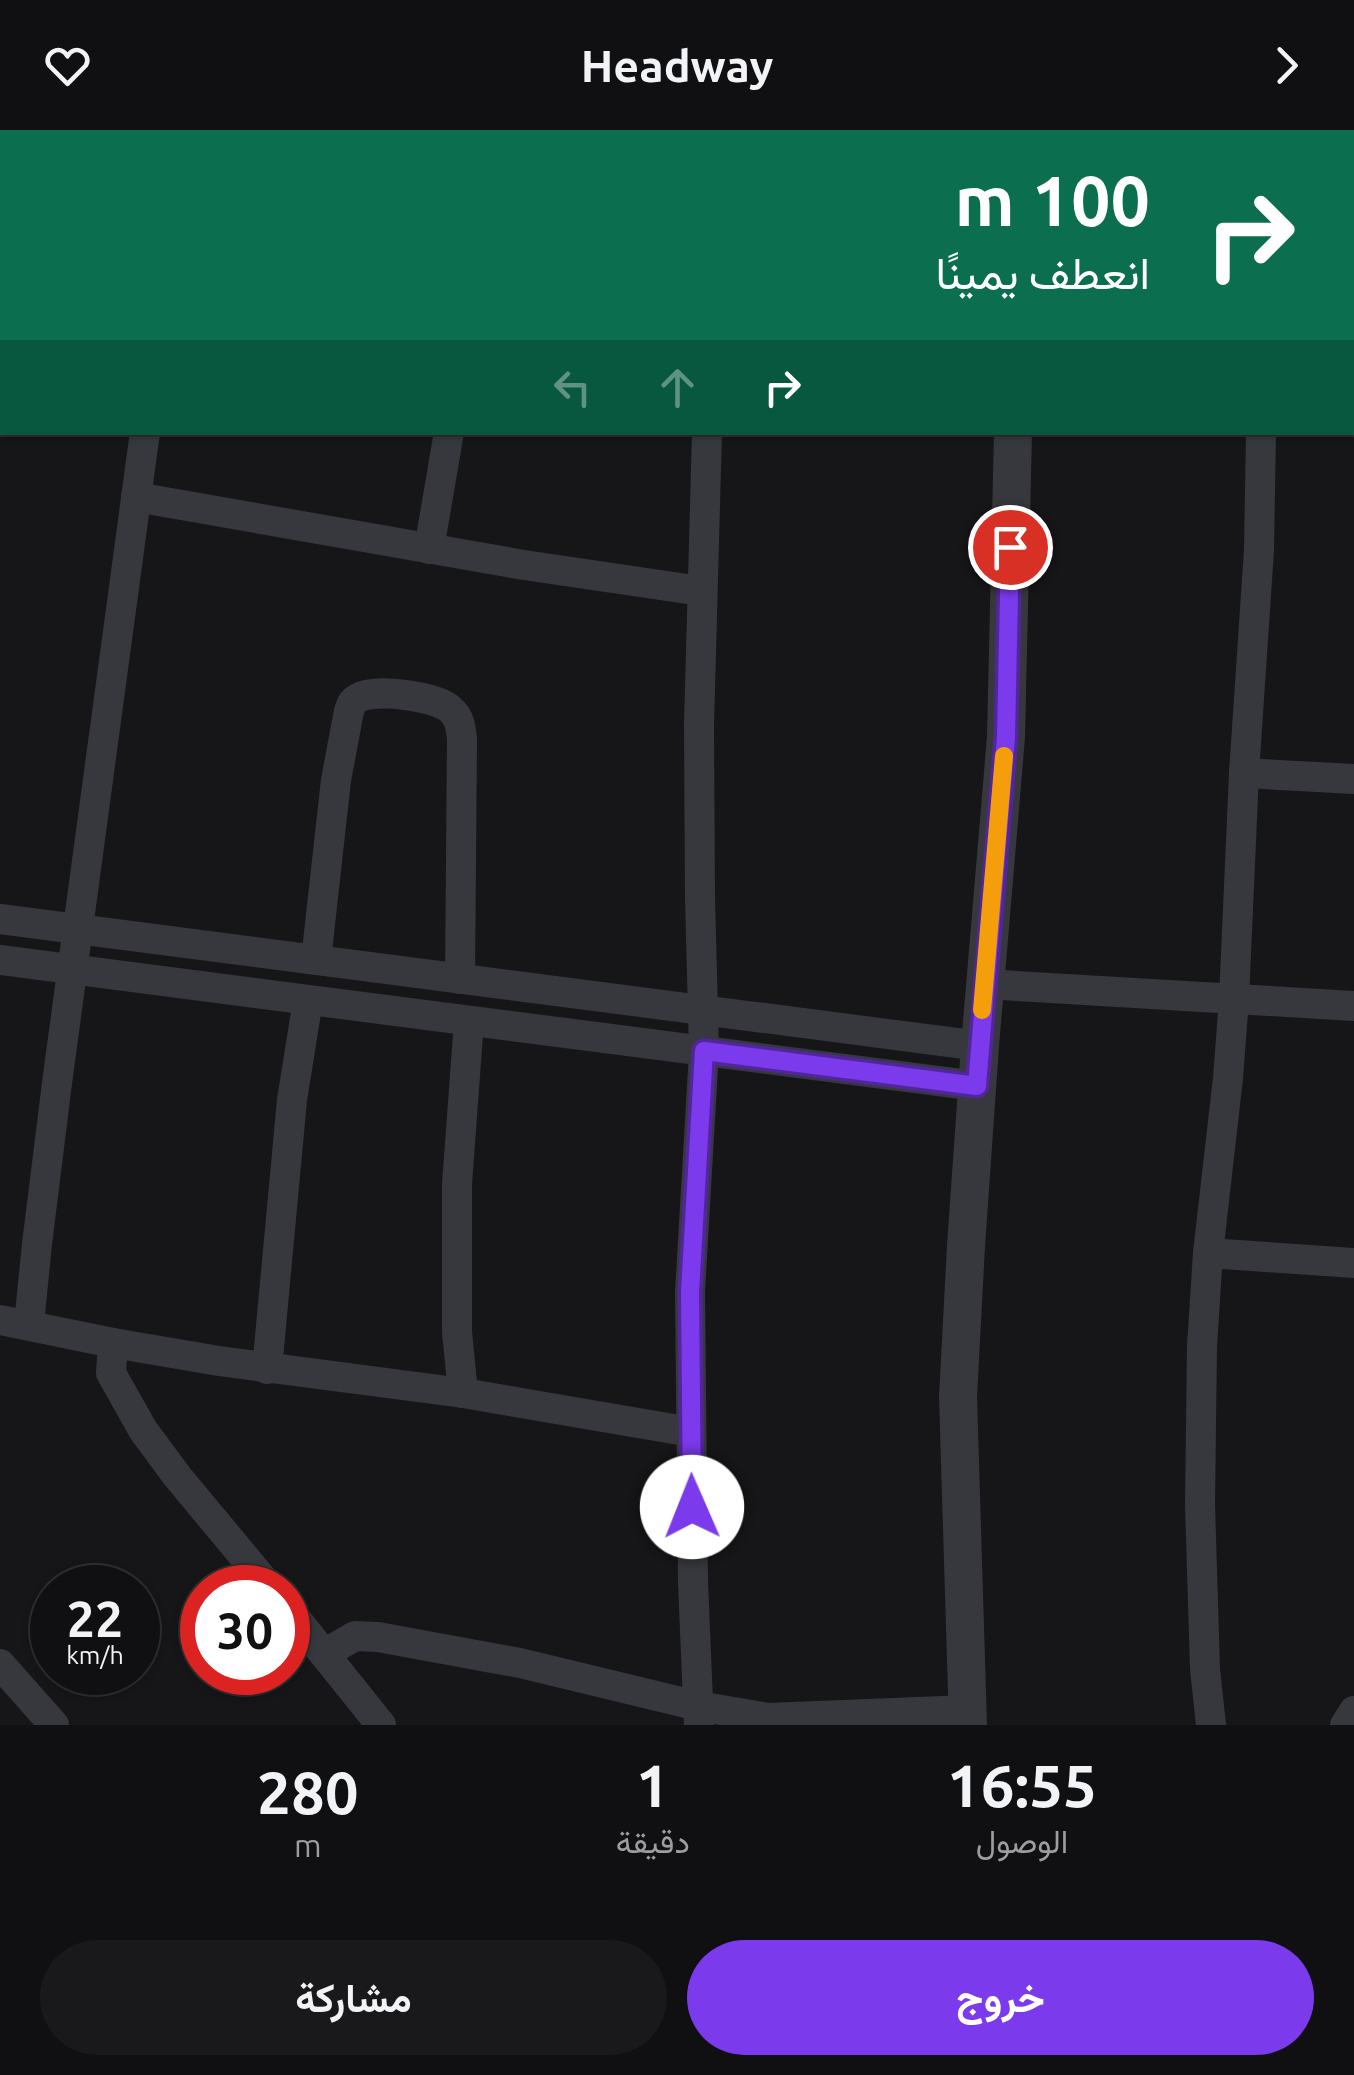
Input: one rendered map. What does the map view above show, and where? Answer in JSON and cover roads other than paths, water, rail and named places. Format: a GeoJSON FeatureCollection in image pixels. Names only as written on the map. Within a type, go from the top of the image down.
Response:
{"type":"FeatureCollection","features":[{"type":"Feature","properties":{"kind":"street"},"geometry":{"type":"LineString","coordinates":[[145,435],[39,1226],[15,1322],[267,1369],[463,1393],[690,1432]]}},
{"type":"Feature","properties":{"kind":"street"},"geometry":{"type":"LineString","coordinates":[[429,548],[448,435]]}},
{"type":"Feature","properties":{"kind":"street"},"geometry":{"type":"LineString","coordinates":[[699,1716],[692,1582],[690,1292],[704,1051],[699,821],[707,435]]}},
{"type":"Feature","properties":{"kind":"street"},"geometry":{"type":"LineString","coordinates":[[324,1654],[355,1636],[378,1637],[520,1663],[699,1716],[968,1717],[958,1396],[984,984],[1006,737],[1013,435]]}},
{"type":"Feature","properties":{"kind":"street"},"geometry":{"type":"LineString","coordinates":[[1211,1725],[1205,1669],[1200,1504],[1202,1366],[1208,1252],[1234,999],[1261,435]]}},
{"type":"Feature","properties":{"kind":"street"},"geometry":{"type":"LineString","coordinates":[[136,497],[701,591]]}},
{"type":"Feature","properties":{"kind":"street"},"geometry":{"type":"LineString","coordinates":[[316,960],[336,780],[349,710],[359,696],[388,693],[418,697],[450,708],[460,724],[460,979]]}},
{"type":"Feature","properties":{"kind":"street"},"geometry":{"type":"LineString","coordinates":[[1244,773],[1354,779]]}},
{"type":"Feature","properties":{"kind":"street"},"geometry":{"type":"LineString","coordinates":[[0,919],[980,1046]]}},
{"type":"Feature","properties":{"kind":"street"},"geometry":{"type":"LineString","coordinates":[[0,960],[977,1086]]}},
{"type":"Feature","properties":{"kind":"street"},"geometry":{"type":"LineString","coordinates":[[984,984],[1354,1006]]}},
{"type":"Feature","properties":{"kind":"street"},"geometry":{"type":"LineString","coordinates":[[267,1369],[292,1100],[308,1000]]}},
{"type":"Feature","properties":{"kind":"street"},"geometry":{"type":"LineString","coordinates":[[463,1393],[456,1184],[470,1021]]}},
{"type":"Feature","properties":{"kind":"street"},"geometry":{"type":"LineString","coordinates":[[1208,1252],[1354,1263]]}},
{"type":"Feature","properties":{"kind":"street"},"geometry":{"type":"LineString","coordinates":[[113,1343],[111,1373],[143,1430],[251,1565]]}},
{"type":"Feature","properties":{"kind":"street"},"geometry":{"type":"LineString","coordinates":[[310,1636],[381,1725]]}},
{"type":"Feature","properties":{"kind":"street"},"geometry":{"type":"LineString","coordinates":[[0,1664],[54,1725]]}},
{"type":"Feature","properties":{"kind":"street"},"geometry":{"type":"LineString","coordinates":[[1345,1725],[1354,1712]]}}]}
